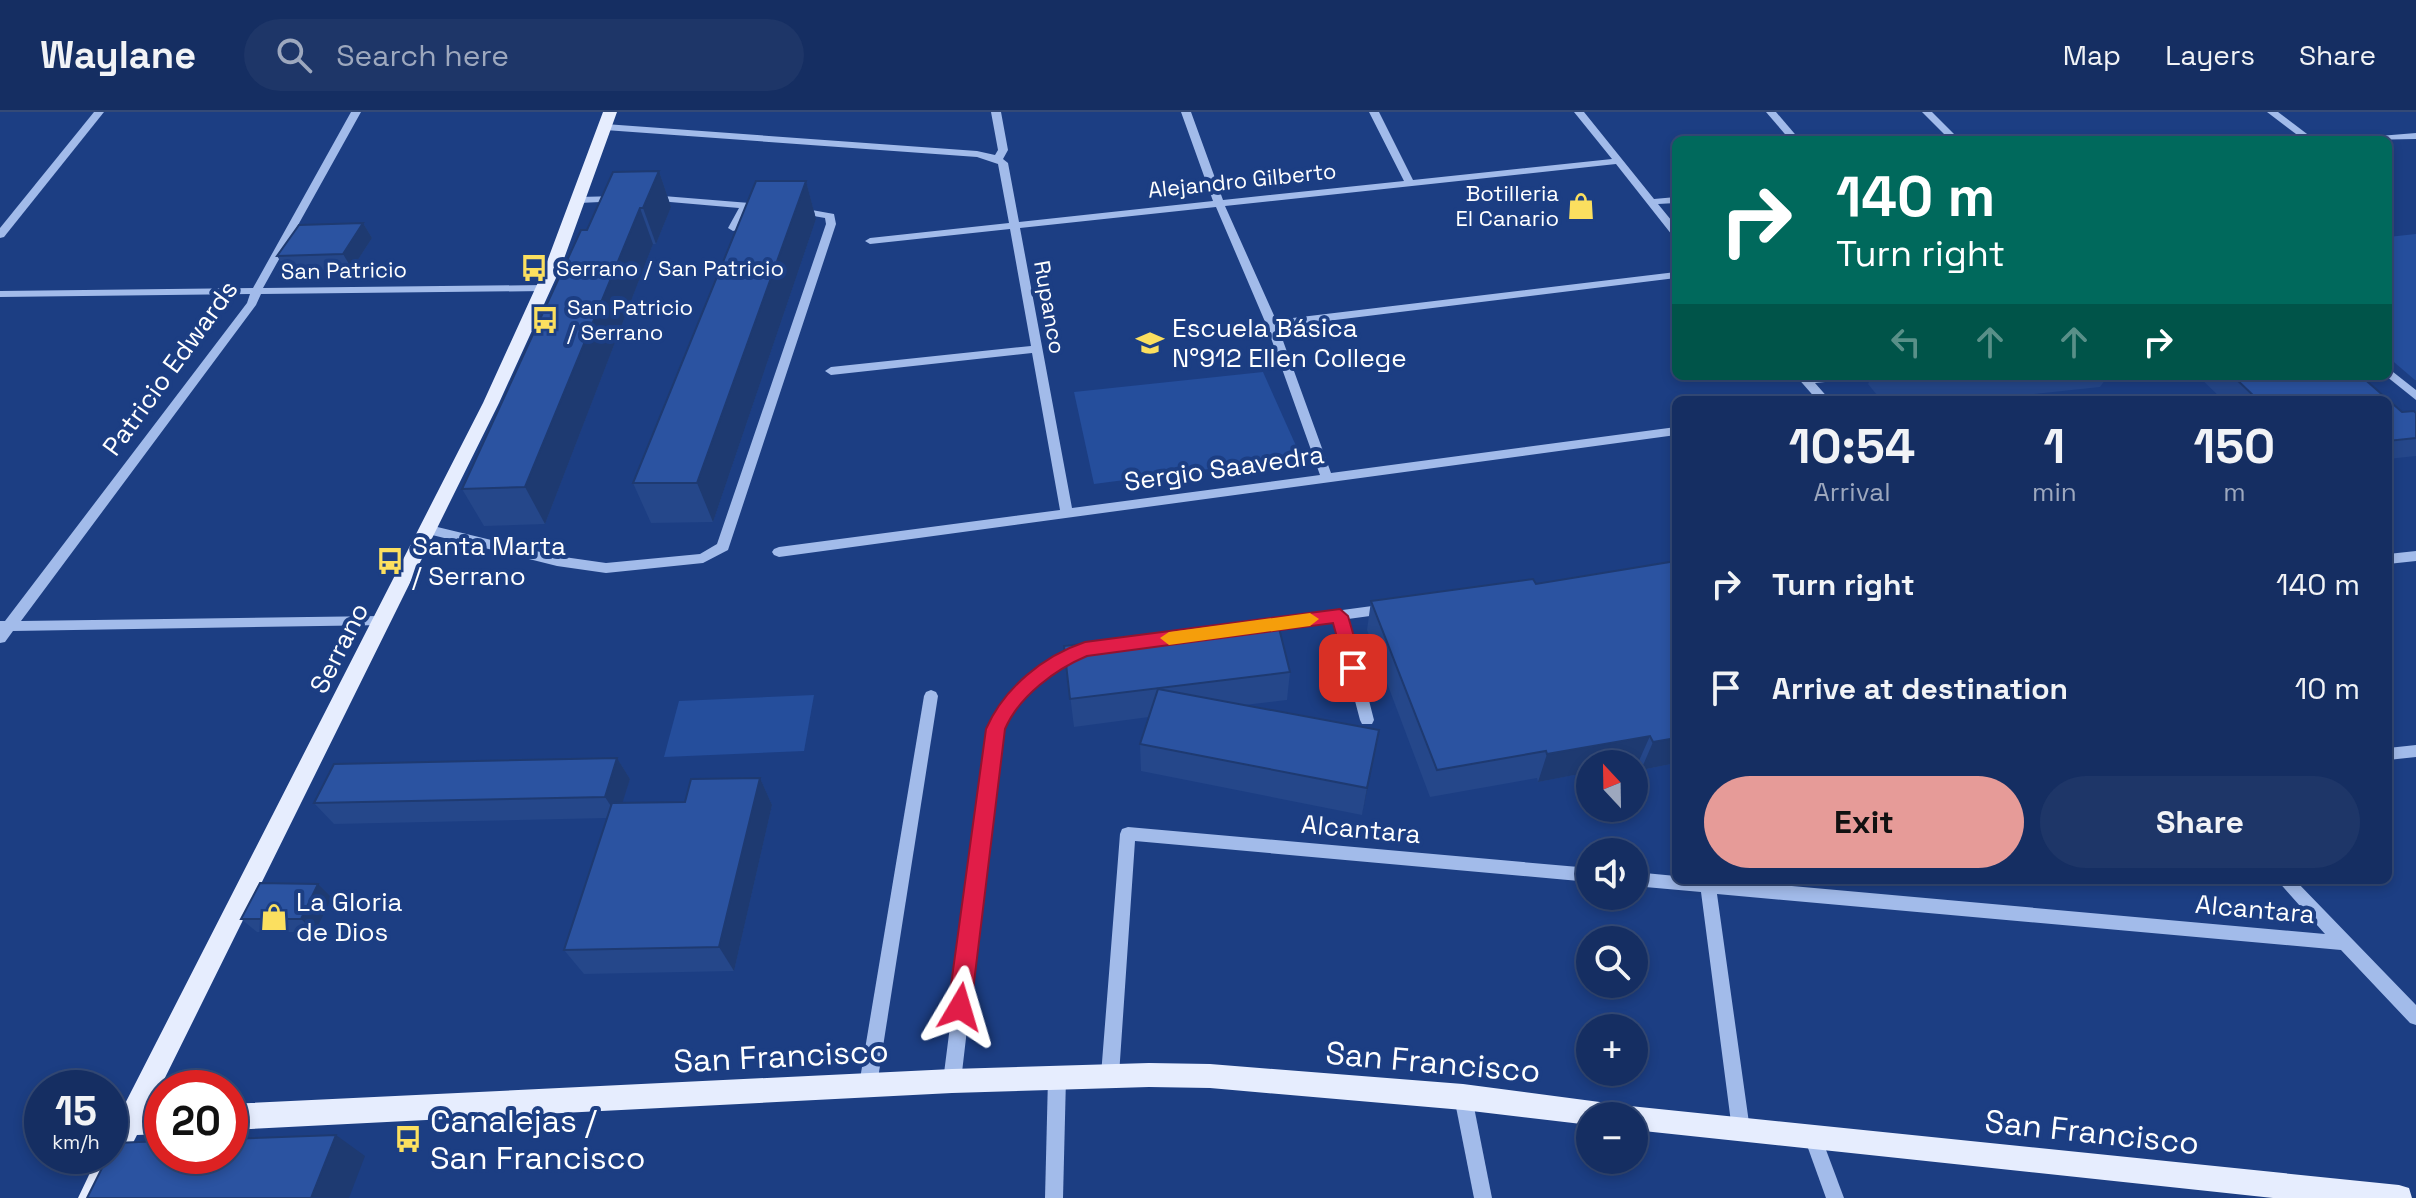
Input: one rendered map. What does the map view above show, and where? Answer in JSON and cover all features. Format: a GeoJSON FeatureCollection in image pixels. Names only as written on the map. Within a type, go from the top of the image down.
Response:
{"type":"FeatureCollection","features":[{"type":"Feature","properties":{"kind":"main road","name":"Serrano"},"geometry":{"type":"LineString","coordinates":[[91,1198],[429,530],[544,288],[608,120]]}},
{"type":"Feature","properties":{"kind":"main road","name":"San Francisco"},"geometry":{"type":"LineString","coordinates":[[248,1116],[1110,1075],[1210,1076],[1463,1097],[1576,1110]]}},
{"type":"Feature","properties":{"kind":"main road","name":"San Francisco"},"geometry":{"type":"LineString","coordinates":[[1648,1119],[2399,1198]]}},
{"type":"Feature","properties":{"kind":"main road"},"geometry":{"type":"LineString","coordinates":[[129,1122],[144,1122]]}},
{"type":"Feature","properties":{"kind":"street"},"geometry":{"type":"LineString","coordinates":[[0,235],[99,112]]}},
{"type":"Feature","properties":{"kind":"street","name":"Patricio Edwards"},"geometry":{"type":"LineString","coordinates":[[3,630],[252,303],[356,112]]}},
{"type":"Feature","properties":{"kind":"street","name":"Rupanco"},"geometry":{"type":"LineString","coordinates":[[996,112],[1003,150],[998,159],[1005,168],[1067,513]]}},
{"type":"Feature","properties":{"kind":"street"},"geometry":{"type":"LineString","coordinates":[[1186,112],[1219,203],[1272,324],[1327,478]]}},
{"type":"Feature","properties":{"kind":"street"},"geometry":{"type":"LineString","coordinates":[[1374,112],[1410,183]]}},
{"type":"Feature","properties":{"kind":"street"},"geometry":{"type":"LineString","coordinates":[[1579,112],[1672,228]]}},
{"type":"Feature","properties":{"kind":"street"},"geometry":{"type":"LineString","coordinates":[[1771,112],[1792,136]]}},
{"type":"Feature","properties":{"kind":"street"},"geometry":{"type":"LineString","coordinates":[[1927,112],[1951,136]]}},
{"type":"Feature","properties":{"kind":"street"},"geometry":{"type":"LineString","coordinates":[[2272,112],[2305,136]]}},
{"type":"Feature","properties":{"kind":"street"},"geometry":{"type":"LineString","coordinates":[[608,120],[977,154],[998,159]]}},
{"type":"Feature","properties":{"kind":"street"},"geometry":{"type":"LineString","coordinates":[[2392,138],[2416,136]]}},
{"type":"Feature","properties":{"kind":"street","name":"Alejandro Gilberto"},"geometry":{"type":"LineString","coordinates":[[870,241],[1618,161]]}},
{"type":"Feature","properties":{"kind":"street"},"geometry":{"type":"LineString","coordinates":[[579,200],[625,199]]}},
{"type":"Feature","properties":{"kind":"street"},"geometry":{"type":"LineString","coordinates":[[429,530],[557,561],[606,568],[703,558],[723,547],[831,220],[830,216],[818,212],[640,199]]}},
{"type":"Feature","properties":{"kind":"street"},"geometry":{"type":"LineString","coordinates":[[1650,202],[1672,200]]}},
{"type":"Feature","properties":{"kind":"street"},"geometry":{"type":"LineString","coordinates":[[733,228],[745,206]]}},
{"type":"Feature","properties":{"kind":"street"},"geometry":{"type":"LineString","coordinates":[[1272,324],[1672,275]]}},
{"type":"Feature","properties":{"kind":"street","name":"San Patricio"},"geometry":{"type":"LineString","coordinates":[[0,294],[544,288]]}},
{"type":"Feature","properties":{"kind":"street"},"geometry":{"type":"LineString","coordinates":[[831,371],[1037,349]]}},
{"type":"Feature","properties":{"kind":"street"},"geometry":{"type":"LineString","coordinates":[[2392,375],[2413,390]]}},
{"type":"Feature","properties":{"kind":"street"},"geometry":{"type":"LineString","coordinates":[[1806,380],[1820,396]]}},
{"type":"Feature","properties":{"kind":"street","name":"Sergio Saavedra"},"geometry":{"type":"LineString","coordinates":[[779,552],[1672,432]]}},
{"type":"Feature","properties":{"kind":"street"},"geometry":{"type":"LineString","coordinates":[[2392,559],[2416,556]]}},
{"type":"Feature","properties":{"kind":"street"},"geometry":{"type":"LineString","coordinates":[[1250,628],[1401,607]]}},
{"type":"Feature","properties":{"kind":"street"},"geometry":{"type":"LineString","coordinates":[[1340,616],[1367,720]]}},
{"type":"Feature","properties":{"kind":"street"},"geometry":{"type":"LineString","coordinates":[[3,630],[381,621]]}},
{"type":"Feature","properties":{"kind":"street"},"geometry":{"type":"LineString","coordinates":[[952,1081],[995,729],[1002,713],[1052,663],[1067,655],[1100,647]]}},
{"type":"Feature","properties":{"kind":"street"},"geometry":{"type":"LineString","coordinates":[[868,1085],[931,696]]}},
{"type":"Feature","properties":{"kind":"street"},"geometry":{"type":"LineString","coordinates":[[2392,754],[2416,751]]}},
{"type":"Feature","properties":{"kind":"street","name":"Alcantara"},"geometry":{"type":"LineString","coordinates":[[1110,1075],[1128,834],[1576,874]]}},
{"type":"Feature","properties":{"kind":"street","name":"Alcantara"},"geometry":{"type":"LineString","coordinates":[[1648,880],[1672,883]]}},
{"type":"Feature","properties":{"kind":"street","name":"Alcantara"},"geometry":{"type":"LineString","coordinates":[[1687,884],[2346,943]]}},
{"type":"Feature","properties":{"kind":"street"},"geometry":{"type":"LineString","coordinates":[[2289,884],[2416,1017]]}},
{"type":"Feature","properties":{"kind":"street"},"geometry":{"type":"LineString","coordinates":[[1708,886],[1741,1130]]}},
{"type":"Feature","properties":{"kind":"street"},"geometry":{"type":"LineString","coordinates":[[1054,1198],[1057,1078]]}},
{"type":"Feature","properties":{"kind":"street"},"geometry":{"type":"LineString","coordinates":[[1463,1097],[1483,1198]]}},
{"type":"Feature","properties":{"kind":"street"},"geometry":{"type":"LineString","coordinates":[[1813,1137],[1835,1198]]}},
{"type":"Feature","properties":{"kind":"shaded area"},"geometry":{"type":"Polygon","coordinates":[[[2416,234],[2416,380],[2392,360],[2392,237],[2416,234]]]}},
{"type":"Feature","properties":{"kind":"shaded area"},"geometry":{"type":"Polygon","coordinates":[[[1263,372],[1301,457],[1094,484],[1074,392],[1263,372]]]}},
{"type":"Feature","properties":{"kind":"shaded area"},"geometry":{"type":"Polygon","coordinates":[[[814,695],[804,751],[664,757],[679,701],[814,695]]]}},
{"type":"Feature","properties":{"kind":"building"},"geometry":{"type":"Polygon","coordinates":[[[659,171],[643,208],[640,208],[525,487],[462,489],[581,230],[587,230],[613,172],[659,171]]]}},
{"type":"Feature","properties":{"kind":"building"},"geometry":{"type":"Polygon","coordinates":[[[756,181],[806,181],[697,483],[633,483],[756,181]]]}},
{"type":"Feature","properties":{"kind":"building"},"geometry":{"type":"Polygon","coordinates":[[[363,223],[343,254],[277,256],[299,225],[363,223]]]}},
{"type":"Feature","properties":{"kind":"building"},"geometry":{"type":"Polygon","coordinates":[[[2237,380],[2366,380],[2384,396],[2254,396],[2237,380]]]}},
{"type":"Feature","properties":{"kind":"building"},"geometry":{"type":"Polygon","coordinates":[[[2392,403],[2402,412],[2416,413],[2416,438],[2392,441],[2392,403]]]}},
{"type":"Feature","properties":{"kind":"building"},"geometry":{"type":"Polygon","coordinates":[[[1672,562],[1672,739],[1653,742],[1650,736],[1437,770],[1371,601],[1533,579],[1536,584],[1672,562]]]}},
{"type":"Feature","properties":{"kind":"building"},"geometry":{"type":"Polygon","coordinates":[[[1277,620],[1290,672],[1070,699],[1064,646],[1277,620]]]}},
{"type":"Feature","properties":{"kind":"building"},"geometry":{"type":"Polygon","coordinates":[[[1158,689],[1379,730],[1367,788],[1140,744],[1158,689]]]}},
{"type":"Feature","properties":{"kind":"building"},"geometry":{"type":"Polygon","coordinates":[[[617,758],[605,797],[314,803],[334,764],[617,758]]]}},
{"type":"Feature","properties":{"kind":"building"},"geometry":{"type":"Polygon","coordinates":[[[760,778],[719,947],[564,950],[612,803],[685,802],[691,779],[760,778]]]}},
{"type":"Feature","properties":{"kind":"building"},"geometry":{"type":"Polygon","coordinates":[[[260,883],[318,884],[301,919],[241,919],[260,883]]]}},
{"type":"Feature","properties":{"kind":"building"},"geometry":{"type":"Polygon","coordinates":[[[336,1135],[311,1198],[87,1198],[99,1174],[128,1174],[128,1142],[144,1142],[144,1174],[248,1174],[248,1138],[336,1135]]]}},
{"type":"Feature","properties":{"kind":"slow traffic"},"geometry":{"type":"LineString","coordinates":[[1169,638],[1310,619]]}},
{"type":"Feature","properties":{"kind":"place","name":"Botilleria El Canario"},"geometry":{"type":"Point","coordinates":[1581,206]}},
{"type":"Feature","properties":{"kind":"place","name":"Serrano / San Patricio"},"geometry":{"type":"Point","coordinates":[534,268]}},
{"type":"Feature","properties":{"kind":"place","name":"San Patricio / Serrano"},"geometry":{"type":"Point","coordinates":[545,320]}},
{"type":"Feature","properties":{"kind":"place","name":"Escuela Básica N°912 Ellen College"},"geometry":{"type":"Point","coordinates":[1150,343]}},
{"type":"Feature","properties":{"kind":"place","name":"Santa Marta / Serrano"},"geometry":{"type":"Point","coordinates":[390,561]}},
{"type":"Feature","properties":{"kind":"place","name":"La Gloria de Dios"},"geometry":{"type":"Point","coordinates":[274,917]}},
{"type":"Feature","properties":{"kind":"place","name":"Canalejas / San Francisco"},"geometry":{"type":"Point","coordinates":[408,1139]}},
{"type":"Feature","properties":{"kind":"route"},"geometry":{"type":"LineString","coordinates":[[960,1007],[995,729],[1002,713],[1052,663],[1085,649],[1340,616],[1353,668]]}}]}
